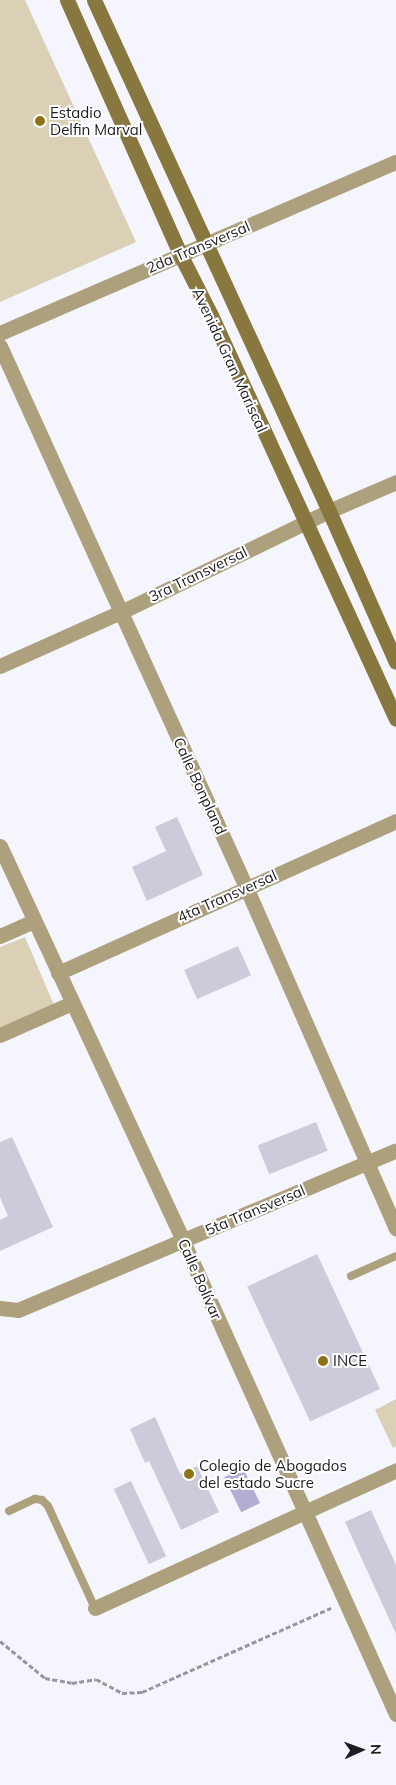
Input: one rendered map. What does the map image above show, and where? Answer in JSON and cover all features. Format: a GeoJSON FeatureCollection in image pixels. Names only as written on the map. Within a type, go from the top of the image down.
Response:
{"type":"FeatureCollection","features":[{"type":"Feature","properties":{"kind":"street","name":"Avenida Gran Mariscal"},"geometry":{"type":"LineString","coordinates":[[67,0],[180,254],[211,315],[396,718]]}},
{"type":"Feature","properties":{"kind":"street","name":"Avenida Gran Mariscal"},"geometry":{"type":"LineString","coordinates":[[94,0],[329,510],[396,662]]}},
{"type":"Feature","properties":{"kind":"street","name":"2da Transversal"},"geometry":{"type":"LineString","coordinates":[[0,332],[396,162]]}},
{"type":"Feature","properties":{"kind":"street","name":"Calle Bonpland"},"geometry":{"type":"LineString","coordinates":[[0,346],[246,887],[396,1228]]}},
{"type":"Feature","properties":{"kind":"street","name":"3ra Transversal"},"geometry":{"type":"LineString","coordinates":[[0,666],[121,612],[329,510],[396,482]]}},
{"type":"Feature","properties":{"kind":"street","name":"4ta Transversal"},"geometry":{"type":"LineString","coordinates":[[58,973],[396,821]]}},
{"type":"Feature","properties":{"kind":"street","name":"Calle Bolívar"},"geometry":{"type":"LineString","coordinates":[[0,846],[33,921],[183,1240],[396,1714]]}},
{"type":"Feature","properties":{"kind":"street"},"geometry":{"type":"LineString","coordinates":[[0,936],[33,921]]}},
{"type":"Feature","properties":{"kind":"street"},"geometry":{"type":"LineString","coordinates":[[0,1035],[72,1003]]}},
{"type":"Feature","properties":{"kind":"street","name":"5ta Transversal"},"geometry":{"type":"LineString","coordinates":[[1,1309],[18,1310],[396,1150]]}},
{"type":"Feature","properties":{"kind":"street"},"geometry":{"type":"LineString","coordinates":[[95,1608],[396,1470]]}},
{"type":"Feature","properties":{"kind":"lane"},"geometry":{"type":"LineString","coordinates":[[351,1276],[396,1256]]}},
{"type":"Feature","properties":{"kind":"lane"},"geometry":{"type":"LineString","coordinates":[[9,1511],[35,1499],[42,1500],[48,1506],[95,1608]]}},
{"type":"Feature","properties":{"kind":"path"},"geometry":{"type":"LineString","coordinates":[[0,1640],[45,1678],[72,1683],[96,1678],[122,1693],[142,1692],[346,1601]]}},
{"type":"Feature","properties":{"kind":"shaded area","name":"Estadio Delfin Marval"},"geometry":{"type":"Polygon","coordinates":[[[0,0],[25,0],[136,242],[0,302],[0,0]]]}},
{"type":"Feature","properties":{"kind":"shaded area"},"geometry":{"type":"Polygon","coordinates":[[[25,937],[54,1005],[0,1028],[0,947],[25,937]]]}},
{"type":"Feature","properties":{"kind":"shaded area"},"geometry":{"type":"Polygon","coordinates":[[[396,1399],[396,1446],[393,1448],[375,1410],[396,1399]]]}},
{"type":"Feature","properties":{"kind":"shaded area"},"geometry":{"type":"Polygon","coordinates":[[[243,1468],[260,1503],[241,1512],[224,1477],[243,1468]]]}},
{"type":"Feature","properties":{"kind":"building"},"geometry":{"type":"Polygon","coordinates":[[[177,817],[203,875],[147,901],[132,867],[166,851],[155,827],[177,817]]]}},
{"type":"Feature","properties":{"kind":"building"},"geometry":{"type":"Polygon","coordinates":[[[238,946],[251,975],[197,999],[184,970],[238,946]]]}},
{"type":"Feature","properties":{"kind":"building"},"geometry":{"type":"Polygon","coordinates":[[[316,1122],[328,1151],[269,1174],[258,1146],[316,1122]]]}},
{"type":"Feature","properties":{"kind":"building"},"geometry":{"type":"Polygon","coordinates":[[[12,1137],[53,1227],[0,1251],[0,1220],[8,1216],[0,1197],[0,1142],[12,1137]]]}},
{"type":"Feature","properties":{"kind":"building"},"geometry":{"type":"Polygon","coordinates":[[[317,1254],[380,1389],[310,1422],[247,1287],[317,1254]]]}},
{"type":"Feature","properties":{"kind":"building"},"geometry":{"type":"Polygon","coordinates":[[[155,1417],[180,1474],[197,1466],[219,1512],[181,1530],[149,1461],[145,1463],[130,1429],[155,1417]]]}},
{"type":"Feature","properties":{"kind":"building"},"geometry":{"type":"Polygon","coordinates":[[[131,1481],[166,1556],[149,1564],[114,1489],[131,1481]]]}},
{"type":"Feature","properties":{"kind":"building"},"geometry":{"type":"Polygon","coordinates":[[[371,1510],[396,1565],[396,1634],[345,1522],[371,1510]]]}},
{"type":"Feature","properties":{"kind":"place","name":"Estadio Delfin Marval"},"geometry":{"type":"Point","coordinates":[40,121]}},
{"type":"Feature","properties":{"kind":"place","name":"INCE"},"geometry":{"type":"Point","coordinates":[323,1361]}},
{"type":"Feature","properties":{"kind":"place","name":"Colegio de Abogados del estado Sucre"},"geometry":{"type":"Point","coordinates":[189,1474]}}]}
